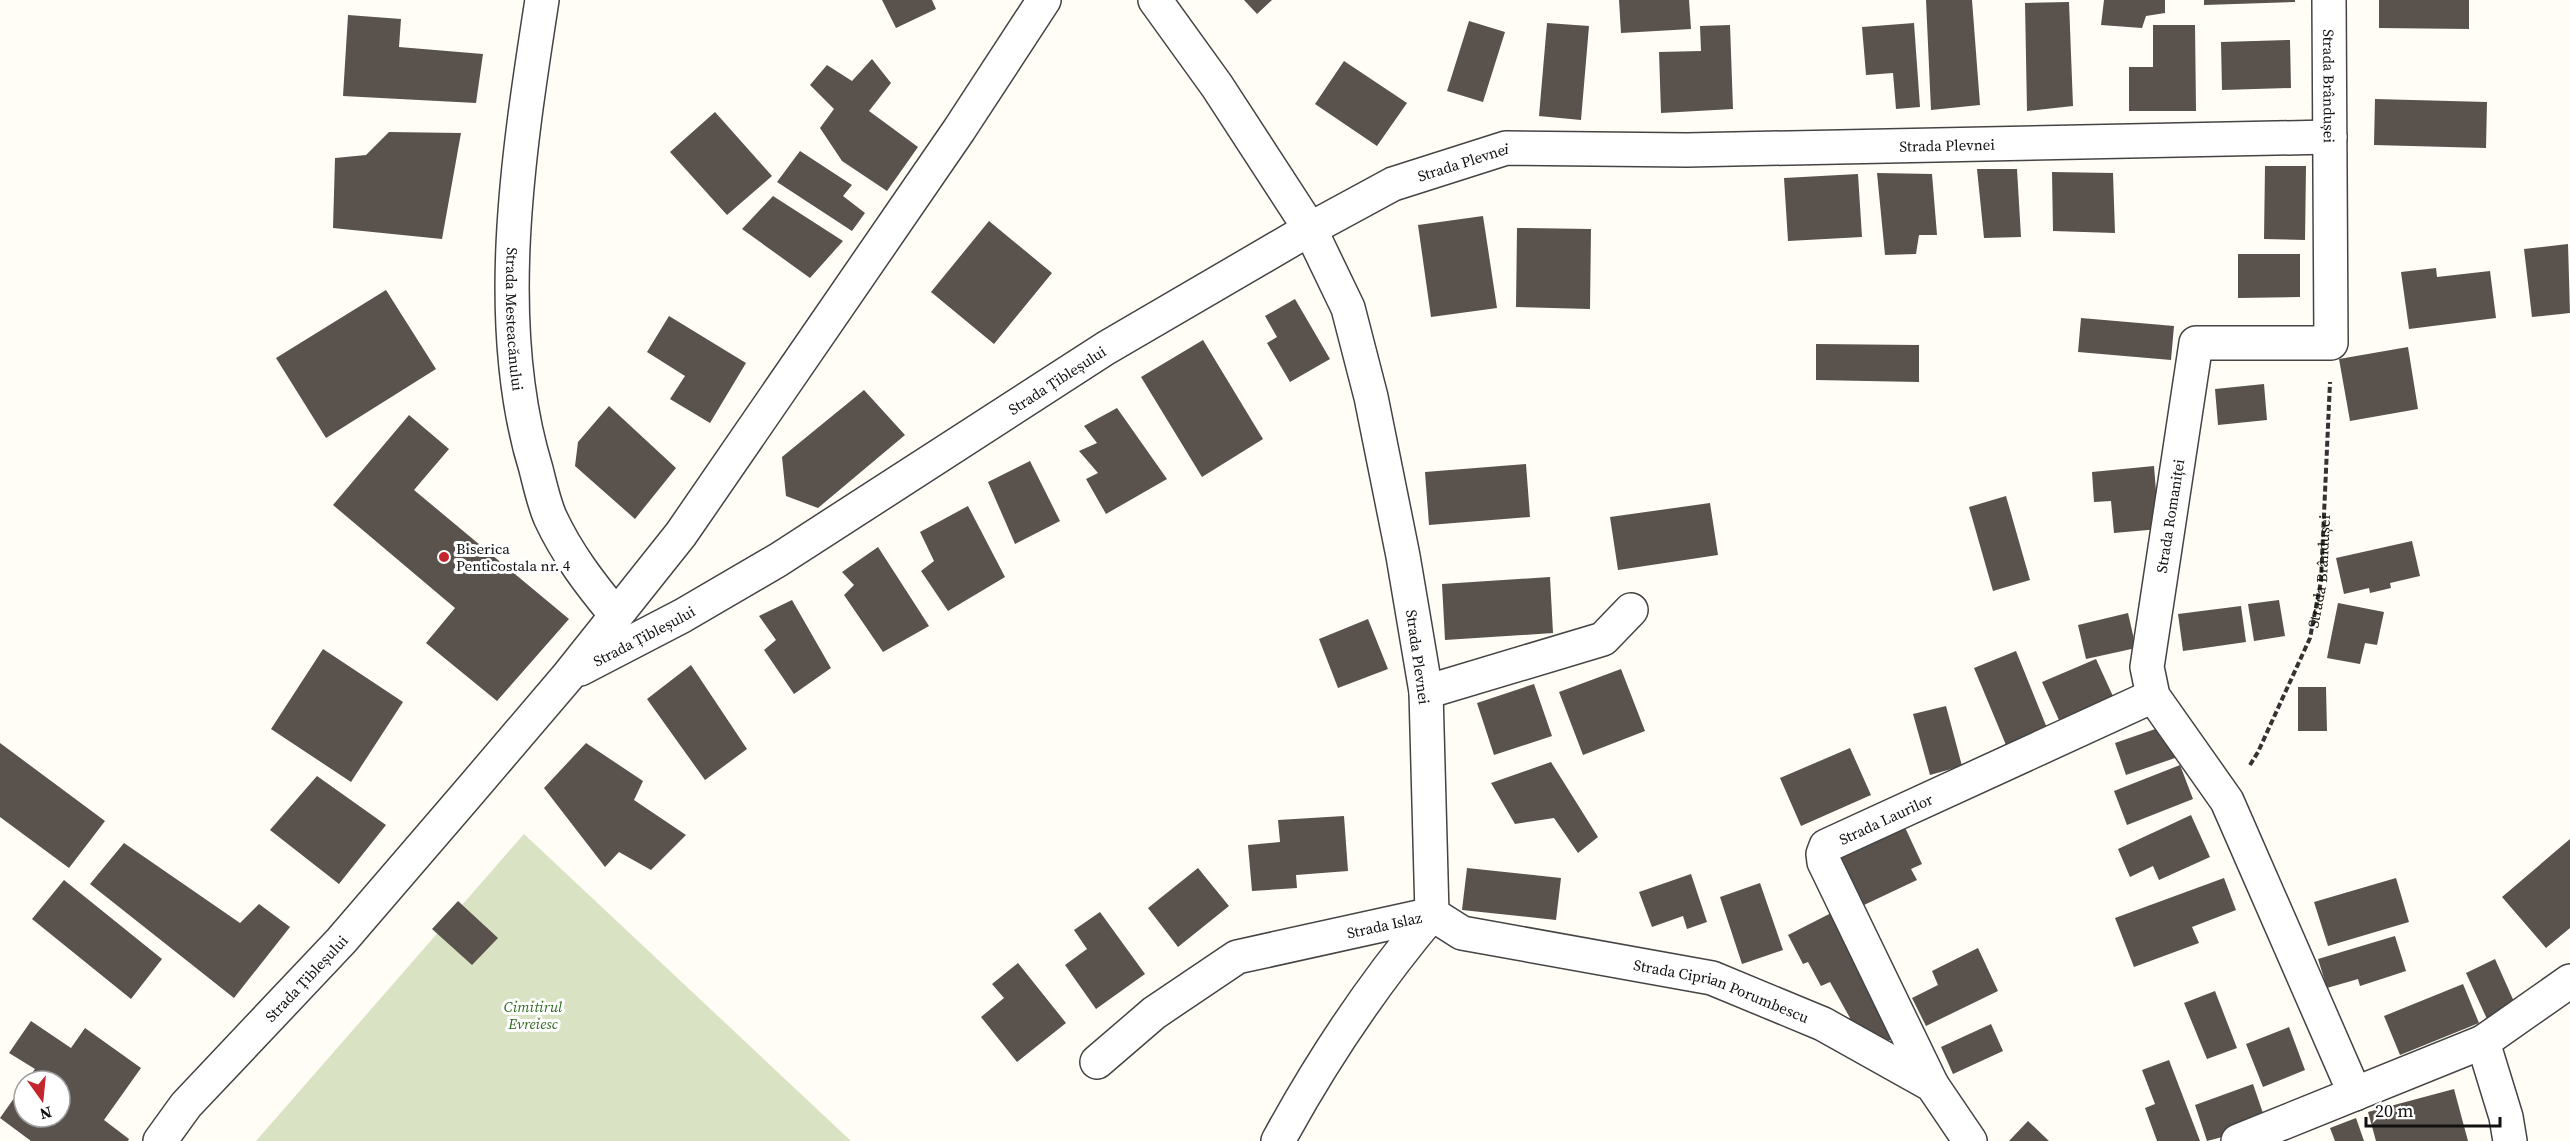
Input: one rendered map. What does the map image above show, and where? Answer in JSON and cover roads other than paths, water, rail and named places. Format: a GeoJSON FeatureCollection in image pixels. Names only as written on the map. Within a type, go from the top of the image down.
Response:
{"type":"FeatureCollection","features":[{"type":"Feature","properties":{"kind":"street","name":"Strada Mesteacănului"},"geometry":{"type":"LineString","coordinates":[[542,0],[517,186],[513,291],[516,381],[526,439],[550,516],[582,575],[616,615]]}},
{"type":"Feature","properties":{"kind":"street","name":"Strada Țibleșului"},"geometry":{"type":"LineString","coordinates":[[160,1141],[186,1105],[341,941],[568,676],[681,534],[959,130],[1044,0]]}},
{"type":"Feature","properties":{"kind":"street"},"geometry":{"type":"LineString","coordinates":[[1155,0],[1217,86],[1310,229]]}},
{"type":"Feature","properties":{"kind":"street","name":"Strada Brândușei"},"geometry":{"type":"LineString","coordinates":[[2329,0],[2331,343]]}},
{"type":"Feature","properties":{"kind":"street","name":"Strada Plevnei"},"geometry":{"type":"LineString","coordinates":[[1432,914],[1426,692],[1403,556],[1371,397],[1348,308],[1310,229],[1393,184],[1506,148],[1687,150],[2330,137]]}},
{"type":"Feature","properties":{"kind":"street","name":"Strada Țibleșului"},"geometry":{"type":"LineString","coordinates":[[568,676],[682,616],[778,560],[1106,348],[1310,229]]}},
{"type":"Feature","properties":{"kind":"street","name":"Strada Romaniței"},"geometry":{"type":"LineString","coordinates":[[2331,343],[2196,343],[2147,667],[2153,696],[2228,801],[2355,1094]]}},
{"type":"Feature","properties":{"kind":"street"},"geometry":{"type":"LineString","coordinates":[[1426,692],[1602,639],[1631,610]]}},
{"type":"Feature","properties":{"kind":"street","name":"Strada Laurilor"},"geometry":{"type":"LineString","coordinates":[[1932,1085],[1824,862],[1823,854],[1826,846],[2153,696]]}},
{"type":"Feature","properties":{"kind":"street","name":"Strada Islaz"},"geometry":{"type":"LineString","coordinates":[[1097,1062],[1154,1013],[1237,957],[1432,914]]}},
{"type":"Feature","properties":{"kind":"street","name":"Strada Islaz"},"geometry":{"type":"LineString","coordinates":[[1278,1141],[1305,1091],[1354,1013],[1398,954],[1432,914]]}},
{"type":"Feature","properties":{"kind":"street","name":"Strada Ciprian Porumbescu"},"geometry":{"type":"LineString","coordinates":[[1432,914],[1462,933],[1712,978],[1823,1024],[1932,1085],[1970,1141]]}},
{"type":"Feature","properties":{"kind":"street"},"geometry":{"type":"LineString","coordinates":[[2247,1139],[2483,1042],[2570,981]]}},
{"type":"Feature","properties":{"kind":"street"},"geometry":{"type":"LineString","coordinates":[[2483,1042],[2508,1129]]}},
{"type":"Feature","properties":{"kind":"place","name":"Biserica Penticostala nr. 4"},"geometry":{"type":"Point","coordinates":[444,557]}},
{"type":"Feature","properties":{"kind":"park label","name":"Cimitirul Evreiesc"},"geometry":{"type":"Point","coordinates":[533,1014]}}]}
